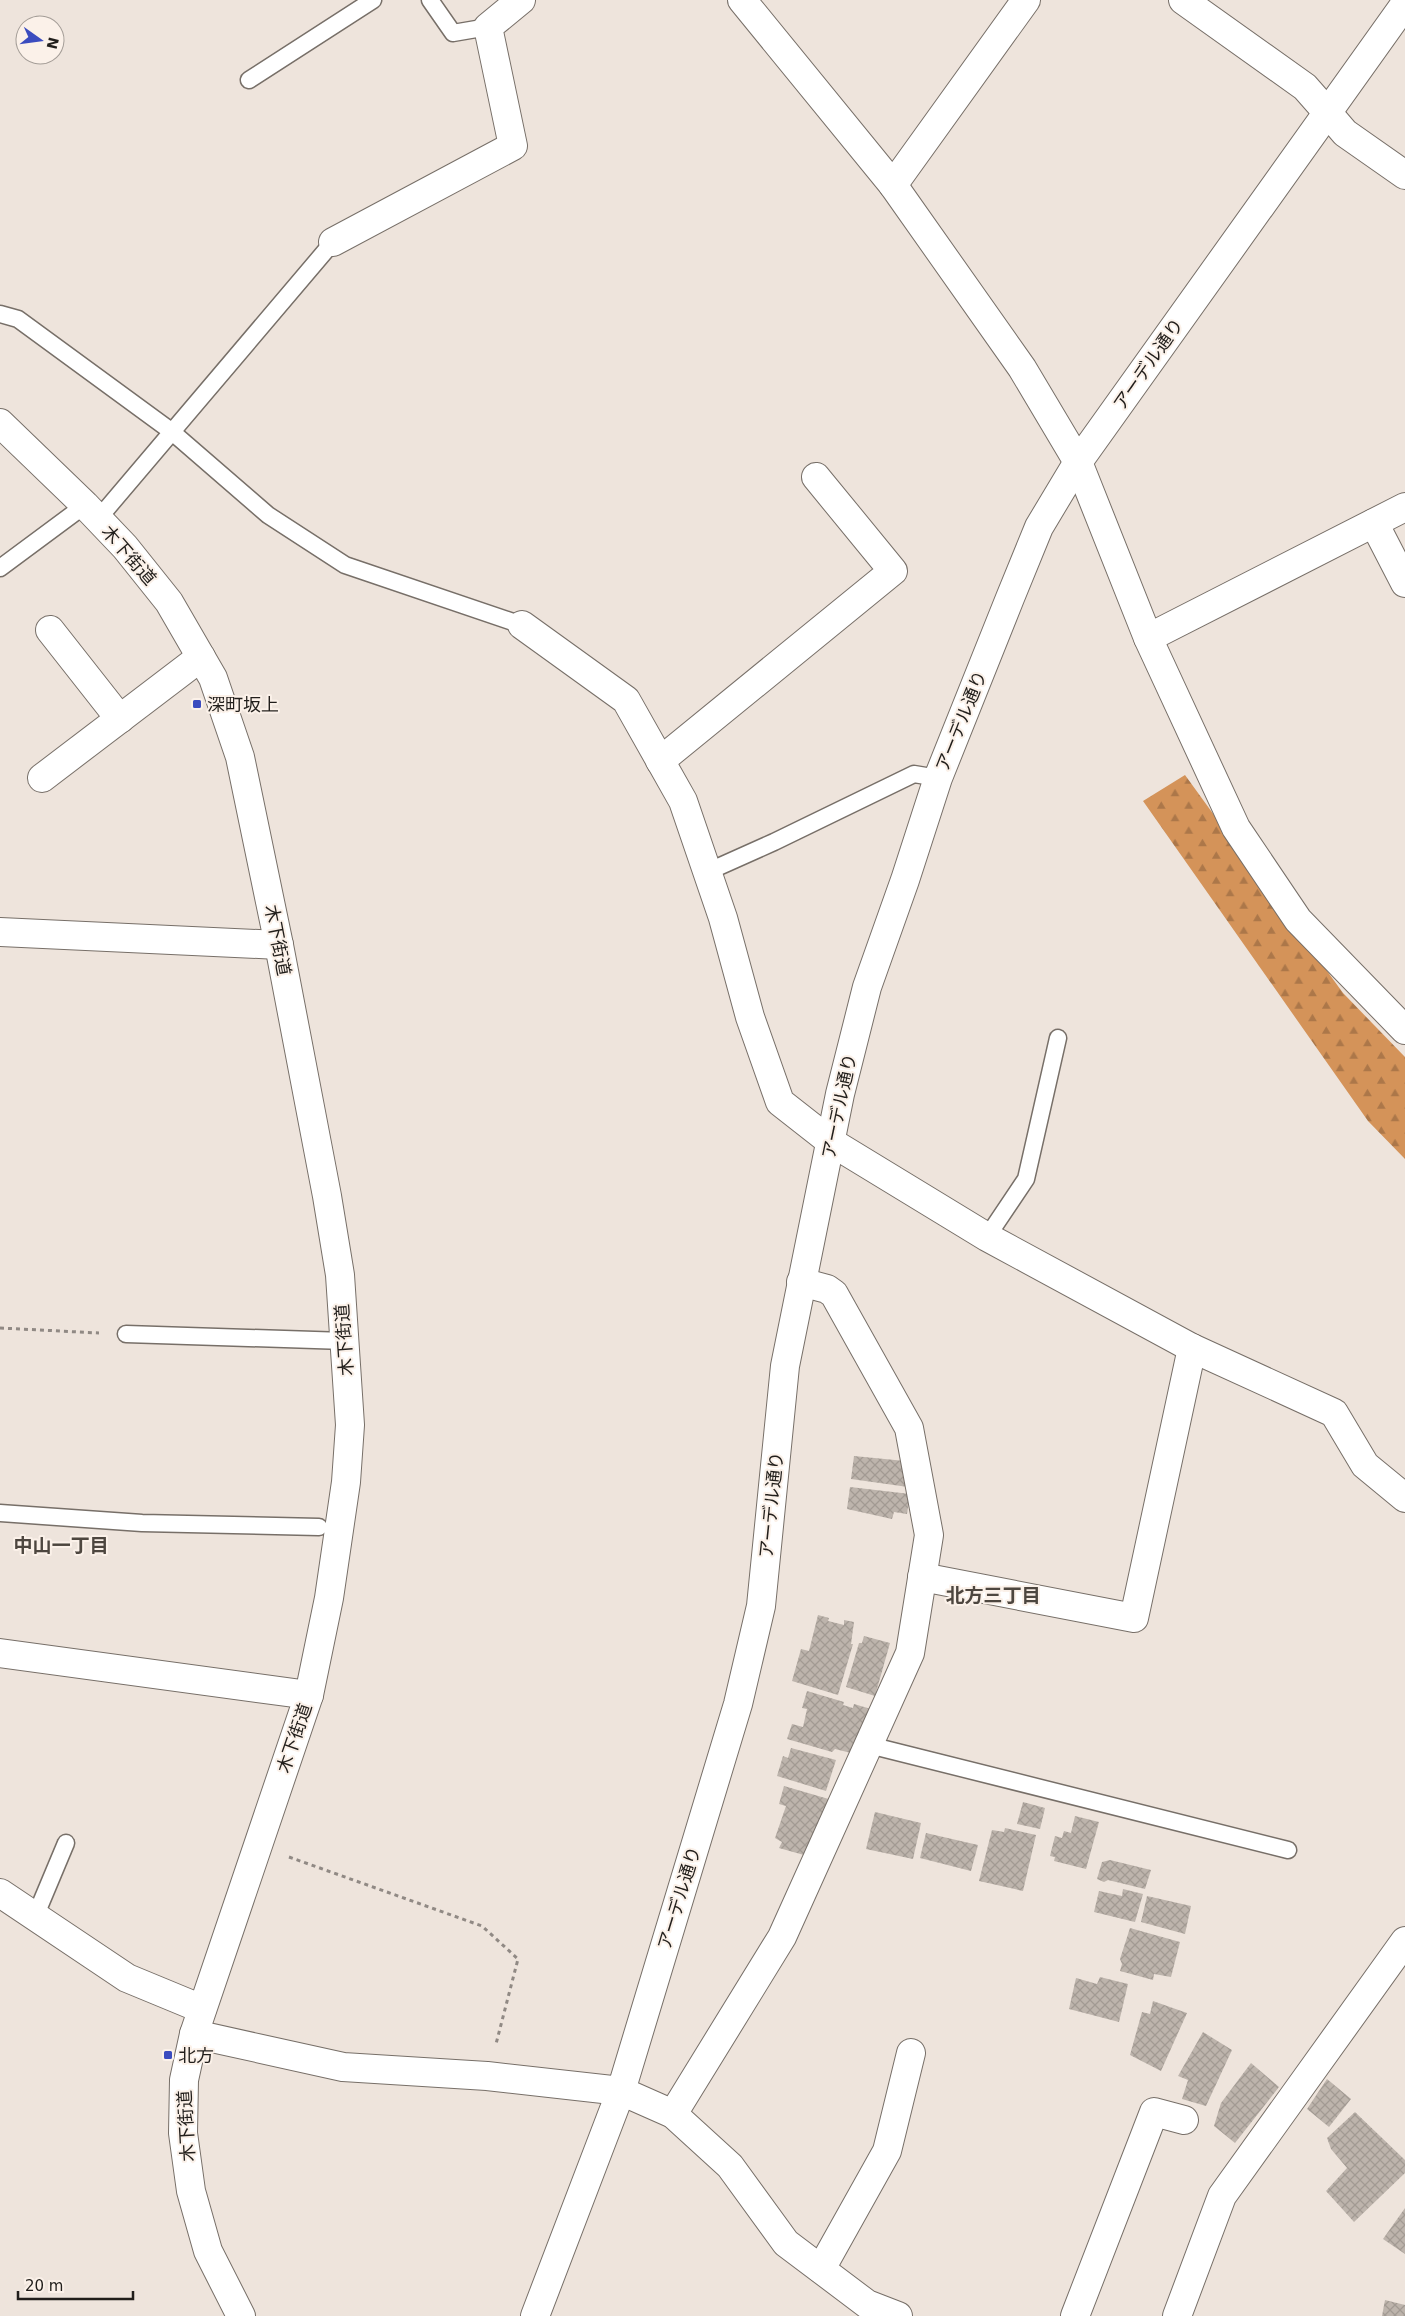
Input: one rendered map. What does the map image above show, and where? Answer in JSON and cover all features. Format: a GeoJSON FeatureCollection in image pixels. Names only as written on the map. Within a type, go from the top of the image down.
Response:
{"type":"FeatureCollection","features":[{"type":"Feature","properties":{"kind":"street"},"geometry":{"type":"LineString","coordinates":[[333,242],[513,146],[488,27],[521,0]]}},
{"type":"Feature","properties":{"kind":"street"},"geometry":{"type":"LineString","coordinates":[[742,0],[893,185],[1022,368],[1078,462],[1148,638],[1236,828],[1298,920],[1405,1030]]}},
{"type":"Feature","properties":{"kind":"street"},"geometry":{"type":"LineString","coordinates":[[893,185],[1026,0]]}},
{"type":"Feature","properties":{"kind":"street"},"geometry":{"type":"LineString","coordinates":[[1183,0],[1305,87],[1345,133],[1405,175]]}},
{"type":"Feature","properties":{"kind":"street","name":"アーデル通り"},"geometry":{"type":"LineString","coordinates":[[535,2316],[621,2091],[738,1704],[761,1606],[785,1366],[840,1094],[867,987],[938,778],[1039,527],[1078,462],[1405,4]]}},
{"type":"Feature","properties":{"kind":"street","name":"木下街道"},"geometry":{"type":"LineString","coordinates":[[0,422],[125,547],[169,602],[213,678],[240,757],[279,945],[327,1196],[340,1275],[350,1424],[346,1482],[330,1598],[308,1695],[198,2021],[184,2080],[183,2133],[191,2191],[208,2251],[240,2316]]}},
{"type":"Feature","properties":{"kind":"street"},"geometry":{"type":"LineString","coordinates":[[660,761],[893,571],[816,477]]}},
{"type":"Feature","properties":{"kind":"street"},"geometry":{"type":"LineString","coordinates":[[1148,638],[1405,508]]}},
{"type":"Feature","properties":{"kind":"street"},"geometry":{"type":"LineString","coordinates":[[1374,523],[1405,583]]}},
{"type":"Feature","properties":{"kind":"street"},"geometry":{"type":"LineString","coordinates":[[522,624],[626,700],[683,801],[723,918],[750,1017],[780,1102],[831,1142],[987,1237],[1192,1348],[1334,1413],[1365,1465],[1405,1498]]}},
{"type":"Feature","properties":{"kind":"street"},"geometry":{"type":"LineString","coordinates":[[50,630],[120,719]]}},
{"type":"Feature","properties":{"kind":"street"},"geometry":{"type":"LineString","coordinates":[[42,778],[201,657]]}},
{"type":"Feature","properties":{"kind":"street"},"geometry":{"type":"LineString","coordinates":[[0,932],[279,945]]}},
{"type":"Feature","properties":{"kind":"street"},"geometry":{"type":"LineString","coordinates":[[673,2114],[782,1937],[870,1745],[910,1653],[929,1535],[909,1428],[834,1294],[827,1289],[802,1282]]}},
{"type":"Feature","properties":{"kind":"street"},"geometry":{"type":"LineString","coordinates":[[922,1577],[1134,1618],[1192,1348]]}},
{"type":"Feature","properties":{"kind":"street"},"geometry":{"type":"LineString","coordinates":[[0,1653],[308,1695]]}},
{"type":"Feature","properties":{"kind":"street"},"geometry":{"type":"LineString","coordinates":[[0,1893],[127,1978],[198,2021],[343,2067],[487,2076],[621,2091],[673,2114],[730,2166],[786,2243],[867,2304],[898,2316]]}},
{"type":"Feature","properties":{"kind":"street"},"geometry":{"type":"LineString","coordinates":[[1177,2316],[1222,2196],[1405,1941]]}},
{"type":"Feature","properties":{"kind":"street"},"geometry":{"type":"LineString","coordinates":[[820,2269],[887,2150],[911,2053]]}},
{"type":"Feature","properties":{"kind":"street"},"geometry":{"type":"LineString","coordinates":[[1075,2316],[1154,2112],[1184,2120]]}},
{"type":"Feature","properties":{"kind":"lane"},"geometry":{"type":"LineString","coordinates":[[249,80],[374,0]]}},
{"type":"Feature","properties":{"kind":"lane"},"geometry":{"type":"LineString","coordinates":[[430,0],[453,33],[488,27]]}},
{"type":"Feature","properties":{"kind":"lane"},"geometry":{"type":"LineString","coordinates":[[0,568],[92,512],[171,431],[333,242]]}},
{"type":"Feature","properties":{"kind":"lane"},"geometry":{"type":"LineString","coordinates":[[0,314],[18,319],[171,431],[268,514],[346,566],[522,624]]}},
{"type":"Feature","properties":{"kind":"lane"},"geometry":{"type":"LineString","coordinates":[[707,872],[774,842],[914,774],[938,778]]}},
{"type":"Feature","properties":{"kind":"lane"},"geometry":{"type":"LineString","coordinates":[[987,1237],[1026,1179],[1058,1038]]}},
{"type":"Feature","properties":{"kind":"lane"},"geometry":{"type":"LineString","coordinates":[[126,1334],[345,1341]]}},
{"type":"Feature","properties":{"kind":"lane"},"geometry":{"type":"LineString","coordinates":[[0,1513],[142,1523],[319,1528]]}},
{"type":"Feature","properties":{"kind":"lane"},"geometry":{"type":"LineString","coordinates":[[870,1745],[1288,1850]]}},
{"type":"Feature","properties":{"kind":"lane"},"geometry":{"type":"LineString","coordinates":[[35,1917],[66,1843]]}},
{"type":"Feature","properties":{"kind":"path"},"geometry":{"type":"LineString","coordinates":[[0,1328],[126,1334]]}},
{"type":"Feature","properties":{"kind":"path"},"geometry":{"type":"LineString","coordinates":[[257,1846],[482,1926],[518,1959],[487,2076]]}},
{"type":"Feature","properties":{"kind":"green space"},"geometry":{"type":"Polygon","coordinates":[[[1185,775],[1343,993],[1405,1057],[1405,1159],[1368,1121],[1143,801],[1185,775]]]}},
{"type":"Feature","properties":{"kind":"building"},"geometry":{"type":"Polygon","coordinates":[[[854,1456],[905,1461],[908,1487],[851,1479],[854,1456]]]}},
{"type":"Feature","properties":{"kind":"building"},"geometry":{"type":"Polygon","coordinates":[[[850,1487],[910,1494],[907,1514],[894,1512],[892,1519],[847,1509],[850,1487]]]}},
{"type":"Feature","properties":{"kind":"building"},"geometry":{"type":"Polygon","coordinates":[[[818,1615],[829,1618],[828,1621],[844,1625],[844,1620],[854,1622],[851,1644],[853,1644],[838,1695],[792,1681],[801,1649],[809,1651],[818,1615]]]}},
{"type":"Feature","properties":{"kind":"building"},"geometry":{"type":"Polygon","coordinates":[[[864,1636],[890,1643],[875,1696],[846,1687],[859,1643],[862,1643],[864,1636]]]}},
{"type":"Feature","properties":{"kind":"building"},"geometry":{"type":"Polygon","coordinates":[[[807,1691],[844,1702],[843,1705],[853,1708],[854,1704],[871,1709],[851,1753],[835,1749],[832,1752],[787,1739],[792,1724],[803,1727],[807,1709],[802,1708],[807,1691]]]}},
{"type":"Feature","properties":{"kind":"building"},"geometry":{"type":"Polygon","coordinates":[[[791,1748],[836,1760],[826,1791],[777,1776],[783,1756],[788,1758],[791,1748]]]}},
{"type":"Feature","properties":{"kind":"building"},"geometry":{"type":"Polygon","coordinates":[[[784,1786],[832,1800],[811,1857],[779,1848],[782,1842],[775,1838],[786,1806],[779,1804],[784,1786]]]}},
{"type":"Feature","properties":{"kind":"building"},"geometry":{"type":"Polygon","coordinates":[[[1023,1802],[1045,1808],[1040,1829],[1017,1824],[1023,1802]]]}},
{"type":"Feature","properties":{"kind":"building"},"geometry":{"type":"Polygon","coordinates":[[[875,1812],[921,1823],[913,1859],[866,1849],[875,1812]]]}},
{"type":"Feature","properties":{"kind":"building"},"geometry":{"type":"Polygon","coordinates":[[[1075,1816],[1099,1822],[1086,1869],[1054,1861],[1055,1857],[1050,1856],[1055,1836],[1062,1838],[1064,1831],[1071,1833],[1075,1816]]]}},
{"type":"Feature","properties":{"kind":"building"},"geometry":{"type":"Polygon","coordinates":[[[1005,1828],[1036,1835],[1023,1891],[979,1881],[992,1830],[1004,1832],[1005,1828]]]}},
{"type":"Feature","properties":{"kind":"building"},"geometry":{"type":"Polygon","coordinates":[[[926,1833],[978,1845],[971,1871],[920,1858],[926,1833]]]}},
{"type":"Feature","properties":{"kind":"building"},"geometry":{"type":"Polygon","coordinates":[[[1110,1860],[1151,1870],[1145,1889],[1108,1880],[1104,1882],[1097,1879],[1102,1862],[1110,1860]]]}},
{"type":"Feature","properties":{"kind":"building"},"geometry":{"type":"Polygon","coordinates":[[[1123,1889],[1143,1894],[1135,1922],[1094,1912],[1099,1891],[1122,1896],[1123,1889]]]}},
{"type":"Feature","properties":{"kind":"building"},"geometry":{"type":"Polygon","coordinates":[[[1147,1896],[1191,1906],[1185,1934],[1141,1922],[1147,1896]]]}},
{"type":"Feature","properties":{"kind":"building"},"geometry":{"type":"Polygon","coordinates":[[[1130,1928],[1180,1942],[1171,1977],[1154,1974],[1153,1980],[1120,1971],[1122,1964],[1120,1959],[1130,1928]]]}},
{"type":"Feature","properties":{"kind":"building"},"geometry":{"type":"Polygon","coordinates":[[[1100,1977],[1128,1984],[1119,2022],[1069,2009],[1076,1978],[1097,1984],[1100,1977]]]}},
{"type":"Feature","properties":{"kind":"building"},"geometry":{"type":"Polygon","coordinates":[[[1153,2001],[1187,2013],[1161,2071],[1130,2055],[1142,2012],[1150,2014],[1153,2001]]]}},
{"type":"Feature","properties":{"kind":"building"},"geometry":{"type":"Polygon","coordinates":[[[1203,2032],[1232,2050],[1206,2106],[1182,2099],[1188,2080],[1178,2076],[1203,2032]]]}},
{"type":"Feature","properties":{"kind":"building"},"geometry":{"type":"Polygon","coordinates":[[[1251,2063],[1279,2087],[1235,2143],[1214,2126],[1221,2103],[1251,2063]]]}},
{"type":"Feature","properties":{"kind":"building"},"geometry":{"type":"Polygon","coordinates":[[[1327,2079],[1351,2099],[1329,2127],[1307,2109],[1327,2079]]]}},
{"type":"Feature","properties":{"kind":"building"},"geometry":{"type":"Polygon","coordinates":[[[1355,2112],[1405,2160],[1405,2173],[1354,2222],[1326,2191],[1347,2168],[1331,2149],[1327,2138],[1355,2112]]]}},
{"type":"Feature","properties":{"kind":"building"},"geometry":{"type":"Polygon","coordinates":[[[1405,2208],[1405,2254],[1383,2239],[1405,2208]]]}},
{"type":"Feature","properties":{"kind":"building"},"geometry":{"type":"Polygon","coordinates":[[[1385,2300],[1405,2305],[1405,2316],[1382,2316],[1385,2300]]]}},
{"type":"Feature","properties":{"kind":"place","name":"深町坂上"},"geometry":{"type":"Point","coordinates":[197,704]}},
{"type":"Feature","properties":{"kind":"place","name":"北方"},"geometry":{"type":"Point","coordinates":[168,2055]}},
{"type":"Feature","properties":{"kind":"district","name":"中山一丁目"},"geometry":{"type":"Point","coordinates":[61,1545]}},
{"type":"Feature","properties":{"kind":"district","name":"北方三丁目"},"geometry":{"type":"Point","coordinates":[993,1595]}}]}
